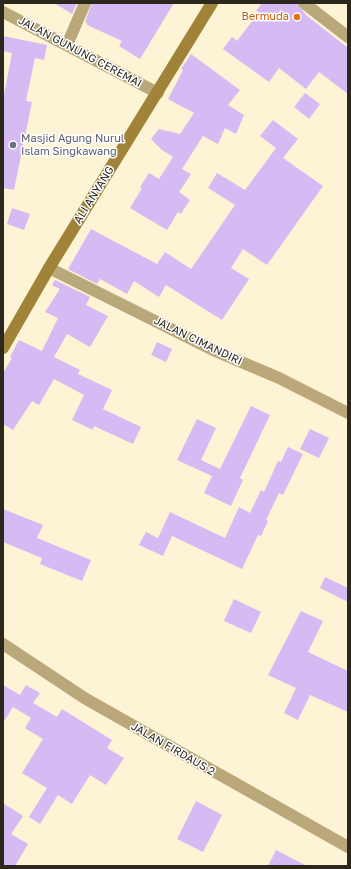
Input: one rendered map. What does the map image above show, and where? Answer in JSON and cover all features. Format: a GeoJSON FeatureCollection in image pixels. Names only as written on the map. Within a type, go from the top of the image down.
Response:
{"type":"FeatureCollection","features":[{"type":"Feature","properties":{"kind":"street"},"geometry":{"type":"LineString","coordinates":[[67,46],[85,3]]}},
{"type":"Feature","properties":{"kind":"street","name":"ALI ANYANG"},"geometry":{"type":"LineString","coordinates":[[3,348],[49,268],[212,3]]}},
{"type":"Feature","properties":{"kind":"street"},"geometry":{"type":"LineString","coordinates":[[304,3],[348,37]]}},
{"type":"Feature","properties":{"kind":"street","name":"JALAN GUNUNG CEREMAI"},"geometry":{"type":"LineString","coordinates":[[3,12],[158,93]]}},
{"type":"Feature","properties":{"kind":"street","name":"JALAN CIMANDIRI"},"geometry":{"type":"LineString","coordinates":[[49,268],[213,350],[280,378],[348,413]]}},
{"type":"Feature","properties":{"kind":"street","name":"JALAN FIRDAUS 2"},"geometry":{"type":"LineString","coordinates":[[3,644],[86,699],[348,847]]}},
{"type":"Feature","properties":{"kind":"building"},"geometry":{"type":"Polygon","coordinates":[[[54,3],[77,3],[72,14],[54,3]]]}},
{"type":"Feature","properties":{"kind":"building"},"geometry":{"type":"Polygon","coordinates":[[[92,3],[174,3],[140,59],[119,46],[122,41],[87,25],[85,22],[92,3]]]}},
{"type":"Feature","properties":{"kind":"building"},"geometry":{"type":"Polygon","coordinates":[[[262,3],[297,3],[306,15],[348,48],[348,94],[319,72],[306,89],[279,68],[269,82],[223,49],[232,37],[237,41],[259,12],[256,11],[262,3]]]}},
{"type":"Feature","properties":{"kind":"building"},"geometry":{"type":"Polygon","coordinates":[[[3,36],[47,45],[44,60],[35,58],[26,101],[32,102],[14,190],[3,188],[3,100],[12,53],[3,51],[3,36]]]}},
{"type":"Feature","properties":{"kind":"building"},"geometry":{"type":"Polygon","coordinates":[[[191,54],[240,90],[228,105],[244,115],[236,134],[225,128],[218,144],[203,136],[182,169],[191,174],[179,192],[190,200],[181,214],[178,212],[167,230],[130,208],[142,188],[140,187],[149,173],[159,179],[173,157],[162,150],[151,139],[159,129],[180,134],[194,113],[168,99],[183,70],[181,69],[191,54]]]}},
{"type":"Feature","properties":{"kind":"building"},"geometry":{"type":"Polygon","coordinates":[[[305,93],[320,104],[309,119],[294,107],[305,93]]]}},
{"type":"Feature","properties":{"kind":"building"},"geometry":{"type":"Polygon","coordinates":[[[273,120],[298,139],[283,158],[323,186],[267,265],[243,249],[231,268],[249,279],[222,320],[166,285],[159,297],[134,281],[127,294],[100,279],[97,284],[68,269],[91,229],[157,264],[165,252],[191,269],[235,205],[208,188],[217,173],[245,190],[276,148],[260,136],[273,120]]]}},
{"type":"Feature","properties":{"kind":"building"},"geometry":{"type":"Polygon","coordinates":[[[12,208],[30,214],[24,230],[7,224],[12,208]]]}},
{"type":"Feature","properties":{"kind":"building"},"geometry":{"type":"Polygon","coordinates":[[[55,280],[90,297],[86,305],[108,316],[90,347],[67,334],[54,357],[80,370],[78,374],[112,390],[103,409],[141,427],[133,444],[94,426],[93,430],[72,420],[84,395],[54,379],[39,405],[32,401],[13,430],[3,424],[3,373],[12,358],[10,357],[19,340],[42,351],[58,318],[45,312],[60,289],[52,285],[55,280]]]}},
{"type":"Feature","properties":{"kind":"building"},"geometry":{"type":"Polygon","coordinates":[[[157,342],[172,349],[166,362],[151,355],[157,342]]]}},
{"type":"Feature","properties":{"kind":"building"},"geometry":{"type":"Polygon","coordinates":[[[251,406],[270,415],[240,478],[243,480],[231,506],[204,493],[212,476],[177,460],[197,419],[216,428],[201,460],[220,469],[251,406]]]}},
{"type":"Feature","properties":{"kind":"building"},"geometry":{"type":"Polygon","coordinates":[[[310,429],[329,438],[319,458],[300,449],[310,429]]]}},
{"type":"Feature","properties":{"kind":"building"},"geometry":{"type":"Polygon","coordinates":[[[288,447],[303,454],[283,495],[279,493],[266,520],[268,521],[261,536],[258,535],[242,569],[172,536],[163,556],[139,545],[146,532],[158,538],[170,512],[225,538],[239,507],[250,513],[261,490],[264,492],[278,461],[281,462],[288,447]]]}},
{"type":"Feature","properties":{"kind":"building"},"geometry":{"type":"Polygon","coordinates":[[[3,509],[43,525],[37,538],[91,560],[82,581],[40,564],[42,558],[3,542],[3,509]]]}},
{"type":"Feature","properties":{"kind":"building"},"geometry":{"type":"Polygon","coordinates":[[[325,577],[348,588],[348,602],[320,588],[325,577]]]}},
{"type":"Feature","properties":{"kind":"building"},"geometry":{"type":"Polygon","coordinates":[[[234,599],[261,612],[251,633],[224,621],[234,599]]]}},
{"type":"Feature","properties":{"kind":"building"},"geometry":{"type":"Polygon","coordinates":[[[301,611],[323,621],[308,652],[348,671],[348,712],[310,695],[298,720],[284,713],[296,688],[268,675],[301,611]]]}},
{"type":"Feature","properties":{"kind":"building"},"geometry":{"type":"Polygon","coordinates":[[[3,685],[20,695],[26,685],[40,693],[33,703],[57,717],[62,709],[112,740],[107,748],[124,758],[106,785],[90,775],[72,804],[58,795],[40,824],[29,817],[47,788],[22,773],[43,739],[25,728],[31,718],[13,707],[3,723],[3,685]]]}},
{"type":"Feature","properties":{"kind":"building"},"geometry":{"type":"Polygon","coordinates":[[[196,801],[222,815],[203,852],[177,839],[196,801]]]}},
{"type":"Feature","properties":{"kind":"building"},"geometry":{"type":"Polygon","coordinates":[[[3,803],[23,816],[11,834],[28,844],[15,866],[3,866],[3,803]]]}},
{"type":"Feature","properties":{"kind":"building"},"geometry":{"type":"Polygon","coordinates":[[[276,850],[307,866],[268,866],[276,850]]]}},
{"type":"Feature","properties":{"kind":"place","name":"Bermuda"},"geometry":{"type":"Point","coordinates":[297,17]}},
{"type":"Feature","properties":{"kind":"place","name":"Masjid Agung Nurul Islam Singkawang"},"geometry":{"type":"Point","coordinates":[13,145]}}]}
